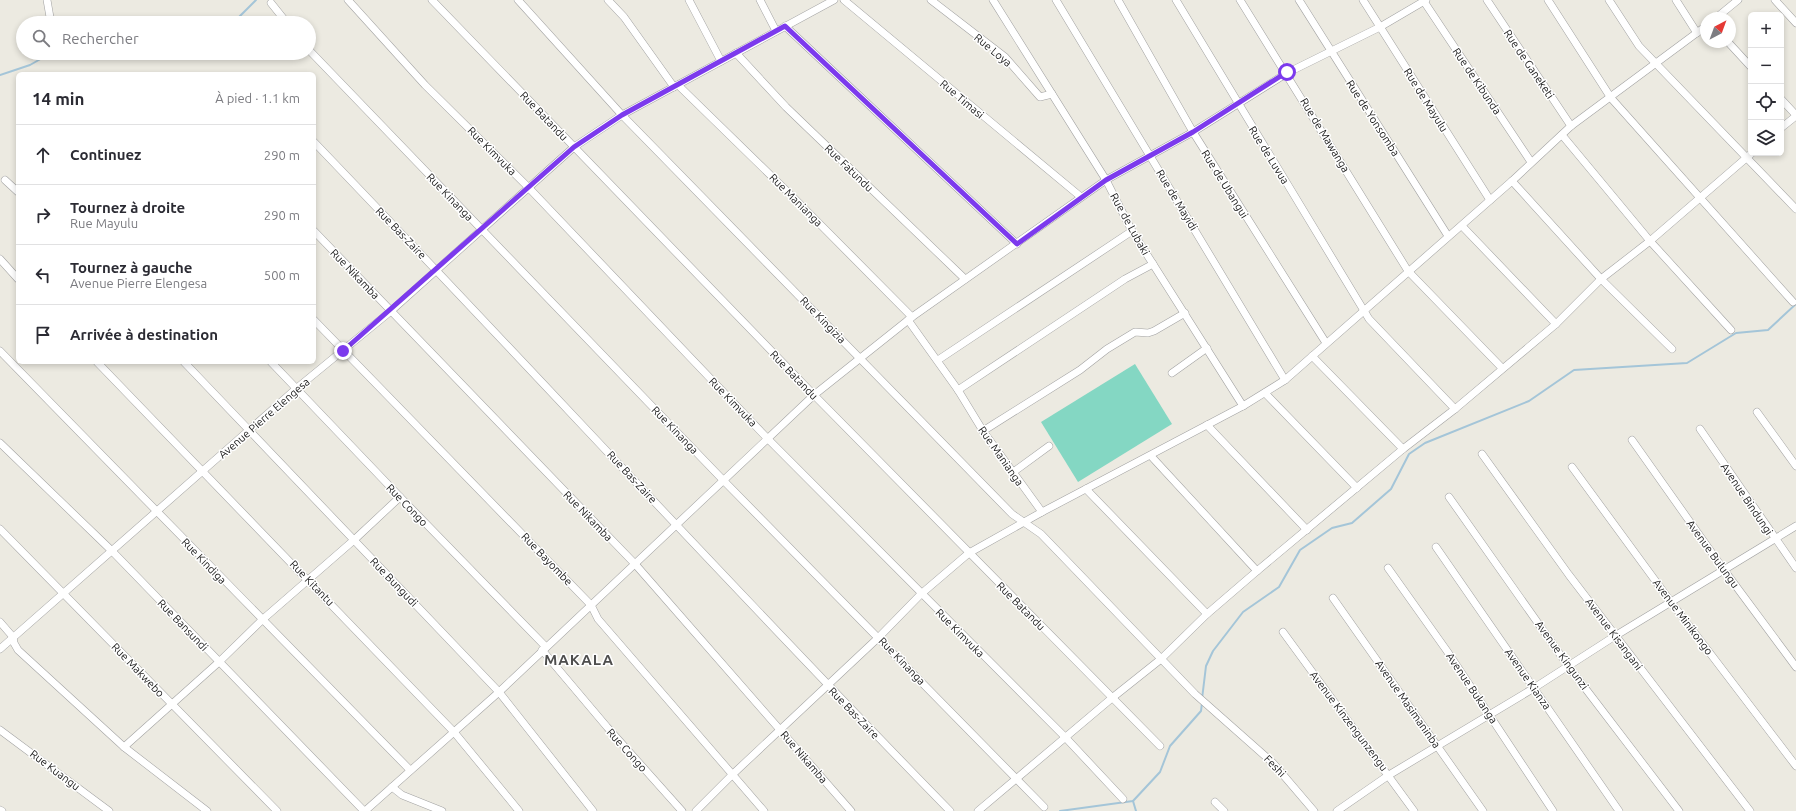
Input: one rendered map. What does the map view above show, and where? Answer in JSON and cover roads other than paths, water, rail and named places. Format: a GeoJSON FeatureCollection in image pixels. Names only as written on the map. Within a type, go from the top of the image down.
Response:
{"type":"FeatureCollection","features":[{"type":"Feature","properties":{"kind":"street"},"geometry":{"type":"LineString","coordinates":[[47,0],[50,16]]}},
{"type":"Feature","properties":{"kind":"street","name":"Rue Kimvuka"},"geometry":{"type":"LineString","coordinates":[[348,0],[425,85],[528,187],[768,439],[920,594],[1065,737],[1123,799]]}},
{"type":"Feature","properties":{"kind":"street","name":"Rue Batandu"},"geometry":{"type":"LineString","coordinates":[[432,0],[814,395],[1160,746]]}},
{"type":"Feature","properties":{"kind":"street","name":"Rue Kingizia"},"geometry":{"type":"LineString","coordinates":[[518,0],[622,115],[1012,514],[1042,534],[1160,659]]}},
{"type":"Feature","properties":{"kind":"street","name":"Rue Manianga"},"geometry":{"type":"LineString","coordinates":[[608,0],[624,17],[676,86],[794,198],[910,318],[958,390],[983,431],[1012,473],[1042,512]]}},
{"type":"Feature","properties":{"kind":"street"},"geometry":{"type":"LineString","coordinates":[[689,0],[721,61]]}},
{"type":"Feature","properties":{"kind":"street"},"geometry":{"type":"LineString","coordinates":[[760,0],[776,31]]}},
{"type":"Feature","properties":{"kind":"street","name":"Rue Timasi"},"geometry":{"type":"LineString","coordinates":[[844,0],[1081,197]]}},
{"type":"Feature","properties":{"kind":"street","name":"Rue Loya"},"geometry":{"type":"LineString","coordinates":[[931,0],[1004,57],[1040,97],[1052,94]]}},
{"type":"Feature","properties":{"kind":"street","name":"Rue de Lubaki"},"geometry":{"type":"LineString","coordinates":[[993,0],[1106,180],[1132,231],[1243,406]]}},
{"type":"Feature","properties":{"kind":"street","name":"Rue de Mayidi"},"geometry":{"type":"LineString","coordinates":[[1056,0],[1285,380]]}},
{"type":"Feature","properties":{"kind":"street","name":"Rue de Ubangui"},"geometry":{"type":"LineString","coordinates":[[1118,0],[1193,132],[1326,344]]}},
{"type":"Feature","properties":{"kind":"street","name":"Rue de Luvua"},"geometry":{"type":"LineString","coordinates":[[1176,0],[1238,105],[1364,310],[1375,326],[1455,409]]}},
{"type":"Feature","properties":{"kind":"street","name":"Rue de Mawanga"},"geometry":{"type":"LineString","coordinates":[[1240,0],[1287,72],[1408,271],[1502,368]]}},
{"type":"Feature","properties":{"kind":"street","name":"Rue de Yonsomba"},"geometry":{"type":"LineString","coordinates":[[1299,0],[1330,52],[1448,236]]}},
{"type":"Feature","properties":{"kind":"street","name":"Rue de Mayulu"},"geometry":{"type":"LineString","coordinates":[[1362,0],[1490,200]]}},
{"type":"Feature","properties":{"kind":"street"},"geometry":{"type":"LineString","coordinates":[[364,811],[499,692],[544,648],[678,526],[814,395],[910,318],[1106,180],[1193,132],[1238,105],[1287,72],[1380,27],[1424,0]]}},
{"type":"Feature","properties":{"kind":"street","name":"Rue de Kibunda"},"geometry":{"type":"LineString","coordinates":[[1424,0],[1531,162]]}},
{"type":"Feature","properties":{"kind":"street","name":"Rue de Ganeketi"},"geometry":{"type":"LineString","coordinates":[[1487,0],[1572,126]]}},
{"type":"Feature","properties":{"kind":"street"},"geometry":{"type":"LineString","coordinates":[[1548,0],[1611,98],[1793,302]]}},
{"type":"Feature","properties":{"kind":"street"},"geometry":{"type":"LineString","coordinates":[[1609,0],[1639,46],[1748,154]]}},
{"type":"Feature","properties":{"kind":"street"},"geometry":{"type":"LineString","coordinates":[[1676,0],[1697,33]]}},
{"type":"Feature","properties":{"kind":"street"},"geometry":{"type":"LineString","coordinates":[[1723,12],[1737,0]]}},
{"type":"Feature","properties":{"kind":"street"},"geometry":{"type":"LineString","coordinates":[[1776,0],[1796,23]]}},
{"type":"Feature","properties":{"kind":"street","name":"Avenue Pierre Elengesa"},"geometry":{"type":"LineString","coordinates":[[0,648],[297,388],[391,311],[574,147],[622,115],[830,1]]}},
{"type":"Feature","properties":{"kind":"street"},"geometry":{"type":"LineString","coordinates":[[271,3],[281,16]]}},
{"type":"Feature","properties":{"kind":"street"},"geometry":{"type":"LineString","coordinates":[[785,26],[1017,244]]}},
{"type":"Feature","properties":{"kind":"street"},"geometry":{"type":"LineString","coordinates":[[696,811],[732,774],[828,686],[920,594],[969,553],[1026,523],[1042,512],[1151,456],[1243,406],[1285,380],[1448,236],[1462,226],[1512,182],[1531,162],[1572,126],[1700,31]]}},
{"type":"Feature","properties":{"kind":"street"},"geometry":{"type":"LineString","coordinates":[[1734,48],[1748,64]]}},
{"type":"Feature","properties":{"kind":"street","name":"Rue Fatundu"},"geometry":{"type":"LineString","coordinates":[[736,53],[786,107],[966,279]]}},
{"type":"Feature","properties":{"kind":"street","name":"Rue Kinanga"},"geometry":{"type":"LineString","coordinates":[[316,57],[724,481],[1044,807]]}},
{"type":"Feature","properties":{"kind":"street"},"geometry":{"type":"LineString","coordinates":[[1784,102],[1796,115],[1784,125]]}},
{"type":"Feature","properties":{"kind":"street"},"geometry":{"type":"LineString","coordinates":[[1562,135],[1650,241],[1731,330]]}},
{"type":"Feature","properties":{"kind":"street","name":"Rue Bas-Zaire"},"geometry":{"type":"LineString","coordinates":[[316,144],[437,270],[828,686],[950,811]]}},
{"type":"Feature","properties":{"kind":"street"},"geometry":{"type":"LineString","coordinates":[[978,811],[1160,659],[1207,614],[1257,571],[1402,449],[1455,409],[1556,324],[1601,279],[1650,241],[1748,156]]}},
{"type":"Feature","properties":{"kind":"street"},"geometry":{"type":"LineString","coordinates":[[1750,156],[1796,209]]}},
{"type":"Feature","properties":{"kind":"street"},"geometry":{"type":"LineString","coordinates":[[5,180],[16,190]]}},
{"type":"Feature","properties":{"kind":"street"},"geometry":{"type":"LineString","coordinates":[[1512,182],[1601,279],[1672,349]]}},
{"type":"Feature","properties":{"kind":"street"},"geometry":{"type":"LineString","coordinates":[[1462,226],[1556,324]]}},
{"type":"Feature","properties":{"kind":"street"},"geometry":{"type":"LineString","coordinates":[[938,360],[1132,231]]}},
{"type":"Feature","properties":{"kind":"street","name":"Rue Nikamba"},"geometry":{"type":"LineString","coordinates":[[316,233],[635,564],[851,811]]}},
{"type":"Feature","properties":{"kind":"street"},"geometry":{"type":"LineString","coordinates":[[0,259],[16,277]]}},
{"type":"Feature","properties":{"kind":"street"},"geometry":{"type":"LineString","coordinates":[[958,390],[1125,278],[1153,264]]}},
{"type":"Feature","properties":{"kind":"street"},"geometry":{"type":"LineString","coordinates":[[983,431],[1080,370],[1107,349],[1135,332],[1154,332],[1185,313]]}},
{"type":"Feature","properties":{"kind":"street","name":"Rue Bayombe"},"geometry":{"type":"LineString","coordinates":[[316,322],[591,605],[598,619],[764,811]]}},
{"type":"Feature","properties":{"kind":"street"},"geometry":{"type":"LineString","coordinates":[[1172,372],[1207,348]]}},
{"type":"Feature","properties":{"kind":"street","name":"Rue Kindiga"},"geometry":{"type":"LineString","coordinates":[[0,351],[410,770]]}},
{"type":"Feature","properties":{"kind":"street"},"geometry":{"type":"LineString","coordinates":[[1312,356],[1402,449]]}},
{"type":"Feature","properties":{"kind":"street","name":"Rue Kitantu"},"geometry":{"type":"LineString","coordinates":[[98,364],[203,470],[454,732],[520,811]]}},
{"type":"Feature","properties":{"kind":"street","name":"Rue Bungudi"},"geometry":{"type":"LineString","coordinates":[[186,364],[499,692],[593,811]]}},
{"type":"Feature","properties":{"kind":"street","name":"Rue Congo"},"geometry":{"type":"LineString","coordinates":[[273,364],[544,648],[607,727],[682,811]]}},
{"type":"Feature","properties":{"kind":"street"},"geometry":{"type":"LineString","coordinates":[[1265,393],[1357,488]]}},
{"type":"Feature","properties":{"kind":"street"},"geometry":{"type":"LineString","coordinates":[[1757,412],[1796,466]]}},
{"type":"Feature","properties":{"kind":"street"},"geometry":{"type":"LineString","coordinates":[[1207,425],[1307,530]]}},
{"type":"Feature","properties":{"kind":"street","name":"Avenue Bindungi"},"geometry":{"type":"LineString","coordinates":[[1700,429],[1796,568]]}},
{"type":"Feature","properties":{"kind":"street","name":"Avenue Bulungu"},"geometry":{"type":"LineString","coordinates":[[1632,440],[1724,570],[1796,667]]}},
{"type":"Feature","properties":{"kind":"street","name":"Rue Bansundi"},"geometry":{"type":"LineString","coordinates":[[0,443],[112,551],[364,811]]}},
{"type":"Feature","properties":{"kind":"street"},"geometry":{"type":"LineString","coordinates":[[1012,473],[1049,446]]}},
{"type":"Feature","properties":{"kind":"street","name":"Avenue Kisangani"},"geometry":{"type":"LineString","coordinates":[[1482,454],[1615,636],[1750,811]]}},
{"type":"Feature","properties":{"kind":"street"},"geometry":{"type":"LineString","coordinates":[[1151,456],[1257,571]]}},
{"type":"Feature","properties":{"kind":"street","name":"Avenue Minikongo"},"geometry":{"type":"LineString","coordinates":[[1572,467],[1671,602],[1796,766]]}},
{"type":"Feature","properties":{"kind":"street"},"geometry":{"type":"LineString","coordinates":[[1086,489],[1207,614]]}},
{"type":"Feature","properties":{"kind":"street","name":"Avenue Kingunzi"},"geometry":{"type":"LineString","coordinates":[[1449,497],[1569,667],[1679,811]]}},
{"type":"Feature","properties":{"kind":"street"},"geometry":{"type":"LineString","coordinates":[[124,747],[219,662],[262,620],[400,498]]}},
{"type":"Feature","properties":{"kind":"street"},"geometry":{"type":"LineString","coordinates":[[1337,811],[1389,775],[1438,747],[1569,667],[1615,636],[1796,526]]}},
{"type":"Feature","properties":{"kind":"street","name":"Rue Makwebo"},"geometry":{"type":"LineString","coordinates":[[0,529],[277,811]]}},
{"type":"Feature","properties":{"kind":"street","name":"Avenue Kianza"},"geometry":{"type":"LineString","coordinates":[[1436,547],[1619,811]]}},
{"type":"Feature","properties":{"kind":"street","name":"Avenue Bukanga"},"geometry":{"type":"LineString","coordinates":[[1388,568],[1490,715],[1553,811]]}},
{"type":"Feature","properties":{"kind":"street","name":"Avenue Masimaninba"},"geometry":{"type":"LineString","coordinates":[[1333,598],[1483,811]]}},
{"type":"Feature","properties":{"kind":"street"},"geometry":{"type":"LineString","coordinates":[[0,622],[13,637],[15,647],[23,655],[124,747],[207,811]]}},
{"type":"Feature","properties":{"kind":"street","name":"Avenue Kinzengunzengu"},"geometry":{"type":"LineString","coordinates":[[1283,632],[1414,811]]}},
{"type":"Feature","properties":{"kind":"street","name":"Feshi"},"geometry":{"type":"LineString","coordinates":[[1160,659],[1195,694],[1273,763],[1314,811]]}},
{"type":"Feature","properties":{"kind":"street","name":"Rue Kuangu"},"geometry":{"type":"LineString","coordinates":[[0,730],[109,811]]}},
{"type":"Feature","properties":{"kind":"street"},"geometry":{"type":"LineString","coordinates":[[392,787],[402,795],[442,811]]}},
{"type":"Feature","properties":{"kind":"street"},"geometry":{"type":"LineString","coordinates":[[1215,802],[1224,811]]}},
{"type":"Feature","properties":{"kind":"waterway"},"geometry":{"type":"LineString","coordinates":[[240,16],[256,0]]}},
{"type":"Feature","properties":{"kind":"waterway"},"geometry":{"type":"LineString","coordinates":[[0,75],[30,65],[39,60]]}},
{"type":"Feature","properties":{"kind":"waterway"},"geometry":{"type":"LineString","coordinates":[[1202,699],[1206,666],[1213,651],[1243,612],[1279,587],[1300,550],[1332,528],[1352,523],[1391,489],[1409,454],[1425,443],[1529,401],[1574,370],[1687,363],[1736,333],[1768,330],[1796,304]]}},
{"type":"Feature","properties":{"kind":"waterway"},"geometry":{"type":"LineString","coordinates":[[1060,811],[1133,801],[1160,772],[1170,746],[1201,711],[1202,703]]}},
{"type":"Feature","properties":{"kind":"waterway"},"geometry":{"type":"LineString","coordinates":[[1133,801],[1136,811]]}},
{"type":"Feature","properties":{"kind":"district","name":"MAKALA"},"geometry":{"type":"Point","coordinates":[579,660]}}]}
